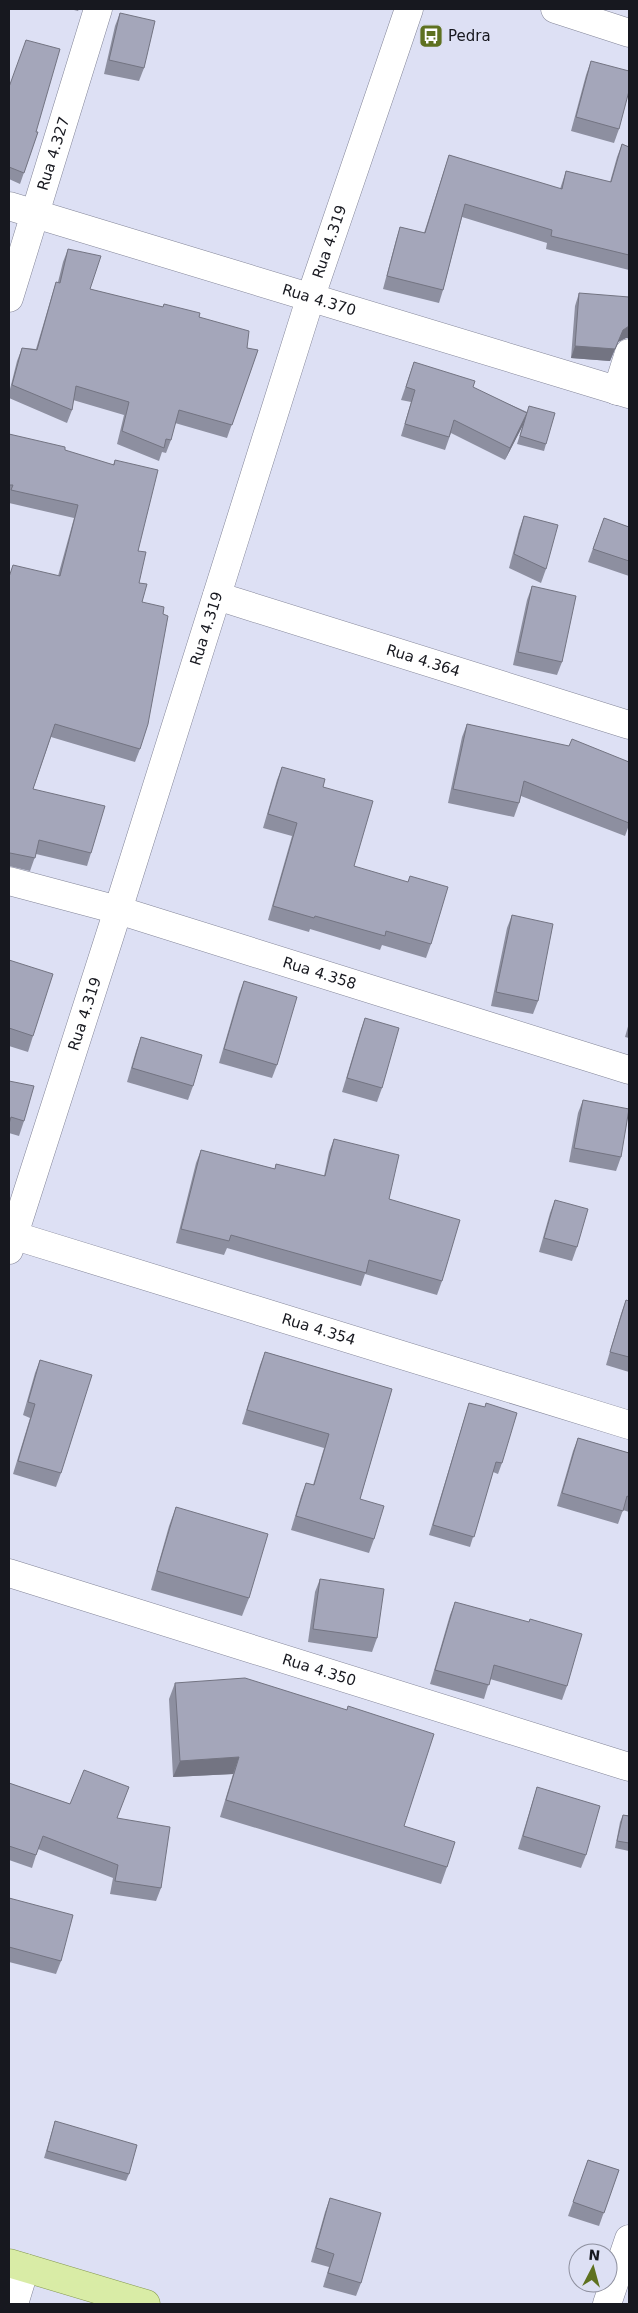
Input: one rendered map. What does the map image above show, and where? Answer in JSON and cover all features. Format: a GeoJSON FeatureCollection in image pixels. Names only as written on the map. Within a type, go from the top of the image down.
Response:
{"type":"FeatureCollection","features":[{"type":"Feature","properties":{"kind":"main road"},"geometry":{"type":"LineString","coordinates":[[17,2265],[146,2304]]}},
{"type":"Feature","properties":{"kind":"street","name":"Rua 4.327"},"geometry":{"type":"LineString","coordinates":[[9,298],[98,9]]}},
{"type":"Feature","properties":{"kind":"street","name":"Rua 4.319"},"geometry":{"type":"LineString","coordinates":[[10,1240],[118,910],[311,296],[409,9]]}},
{"type":"Feature","properties":{"kind":"street"},"geometry":{"type":"LineString","coordinates":[[555,9],[629,33]]}},
{"type":"Feature","properties":{"kind":"street","name":"Rua 4.370"},"geometry":{"type":"LineString","coordinates":[[9,206],[623,392]]}},
{"type":"Feature","properties":{"kind":"street"},"geometry":{"type":"LineString","coordinates":[[623,392],[629,354]]}},
{"type":"Feature","properties":{"kind":"street","name":"Rua 4.364"},"geometry":{"type":"LineString","coordinates":[[217,596],[629,725]]}},
{"type":"Feature","properties":{"kind":"street","name":"Rua 4.358"},"geometry":{"type":"LineString","coordinates":[[9,881],[118,910],[629,1070]]}},
{"type":"Feature","properties":{"kind":"street","name":"Rua 4.354"},"geometry":{"type":"LineString","coordinates":[[10,1240],[629,1425]]}},
{"type":"Feature","properties":{"kind":"street","name":"Rua 4.350"},"geometry":{"type":"LineString","coordinates":[[9,1573],[629,1767]]}},
{"type":"Feature","properties":{"kind":"street"},"geometry":{"type":"LineString","coordinates":[[607,2304],[629,2239]]}},
{"type":"Feature","properties":{"kind":"street"},"geometry":{"type":"LineString","coordinates":[[14,2304],[17,2265]]}},
{"type":"Feature","properties":{"kind":"building"},"geometry":{"type":"Polygon","coordinates":[[[120,13],[155,21],[144,68],[109,60],[120,13]]]}},
{"type":"Feature","properties":{"kind":"building"},"geometry":{"type":"Polygon","coordinates":[[[26,40],[60,49],[36,132],[38,132],[24,173],[9,167],[9,87],[26,40]]]}},
{"type":"Feature","properties":{"kind":"building"},"geometry":{"type":"Polygon","coordinates":[[[591,61],[629,71],[629,91],[619,129],[576,117],[591,61]]]}},
{"type":"Feature","properties":{"kind":"building"},"geometry":{"type":"Polygon","coordinates":[[[622,144],[629,147],[629,255],[551,236],[552,230],[465,204],[443,290],[387,276],[400,227],[425,233],[449,155],[562,189],[566,171],[611,182],[622,144]]]}},
{"type":"Feature","properties":{"kind":"building"},"geometry":{"type":"Polygon","coordinates":[[[68,249],[101,256],[90,289],[163,307],[164,304],[200,313],[199,317],[249,331],[247,348],[258,350],[232,425],[179,410],[171,440],[166,439],[164,448],[122,431],[129,402],[76,386],[72,410],[12,385],[22,348],[37,350],[56,282],[60,283],[68,249]]]}},
{"type":"Feature","properties":{"kind":"building"},"geometry":{"type":"Polygon","coordinates":[[[579,293],[629,297],[629,326],[623,330],[615,349],[575,346],[579,293]]]}},
{"type":"Feature","properties":{"kind":"building"},"geometry":{"type":"Polygon","coordinates":[[[414,362],[475,381],[473,387],[527,413],[510,448],[454,420],[449,437],[405,424],[415,390],[406,387],[414,362]]]}},
{"type":"Feature","properties":{"kind":"building"},"geometry":{"type":"Polygon","coordinates":[[[529,406],[555,413],[546,444],[520,436],[529,406]]]}},
{"type":"Feature","properties":{"kind":"building"},"geometry":{"type":"Polygon","coordinates":[[[9,434],[65,447],[65,450],[114,465],[115,460],[158,470],[138,551],[146,552],[139,583],[147,584],[142,602],[164,607],[163,614],[168,616],[148,724],[140,749],[55,724],[33,789],[105,806],[91,853],[39,840],[35,858],[9,854],[9,577],[13,565],[60,576],[78,505],[11,490],[13,485],[9,485],[9,434]]]}},
{"type":"Feature","properties":{"kind":"building"},"geometry":{"type":"Polygon","coordinates":[[[524,516],[558,525],[546,569],[514,554],[524,516]]]}},
{"type":"Feature","properties":{"kind":"building"},"geometry":{"type":"Polygon","coordinates":[[[604,518],[629,527],[629,561],[593,549],[604,518]]]}},
{"type":"Feature","properties":{"kind":"building"},"geometry":{"type":"Polygon","coordinates":[[[532,586],[576,596],[562,662],[518,652],[532,586]]]}},
{"type":"Feature","properties":{"kind":"building"},"geometry":{"type":"Polygon","coordinates":[[[467,724],[569,746],[572,739],[629,762],[629,823],[524,781],[519,803],[453,789],[467,724]]]}},
{"type":"Feature","properties":{"kind":"building"},"geometry":{"type":"Polygon","coordinates":[[[282,767],[325,779],[323,787],[373,801],[354,866],[408,882],[410,876],[448,887],[431,944],[386,931],[385,936],[273,906],[297,823],[268,814],[282,767]]]}},
{"type":"Feature","properties":{"kind":"building"},"geometry":{"type":"Polygon","coordinates":[[[512,915],[553,924],[538,1001],[496,992],[512,915]]]}},
{"type":"Feature","properties":{"kind":"building"},"geometry":{"type":"Polygon","coordinates":[[[9,960],[53,974],[33,1036],[9,1028],[9,960]]]}},
{"type":"Feature","properties":{"kind":"building"},"geometry":{"type":"Polygon","coordinates":[[[244,981],[297,997],[277,1065],[224,1049],[244,981]]]}},
{"type":"Feature","properties":{"kind":"building"},"geometry":{"type":"Polygon","coordinates":[[[365,1018],[399,1028],[382,1088],[347,1078],[365,1018]]]}},
{"type":"Feature","properties":{"kind":"building"},"geometry":{"type":"Polygon","coordinates":[[[141,1037],[202,1055],[193,1086],[132,1068],[141,1037]]]}},
{"type":"Feature","properties":{"kind":"building"},"geometry":{"type":"Polygon","coordinates":[[[9,1081],[34,1086],[24,1121],[11,1117],[9,1124],[9,1081]]]}},
{"type":"Feature","properties":{"kind":"building"},"geometry":{"type":"Polygon","coordinates":[[[583,1100],[629,1109],[621,1157],[574,1148],[583,1100]]]}},
{"type":"Feature","properties":{"kind":"building"},"geometry":{"type":"Polygon","coordinates":[[[334,1139],[399,1155],[389,1199],[460,1220],[442,1281],[369,1260],[366,1273],[231,1235],[229,1241],[181,1229],[201,1150],[275,1169],[276,1164],[325,1176],[334,1139]]]}},
{"type":"Feature","properties":{"kind":"building"},"geometry":{"type":"Polygon","coordinates":[[[555,1200],[588,1209],[577,1247],[544,1238],[555,1200]]]}},
{"type":"Feature","properties":{"kind":"building"},"geometry":{"type":"Polygon","coordinates":[[[626,1300],[629,1301],[629,1357],[610,1352],[626,1300]]]}},
{"type":"Feature","properties":{"kind":"building"},"geometry":{"type":"Polygon","coordinates":[[[265,1352],[392,1389],[360,1499],[384,1506],[374,1539],[296,1516],[306,1483],[314,1485],[329,1434],[247,1410],[265,1352]]]}},
{"type":"Feature","properties":{"kind":"building"},"geometry":{"type":"Polygon","coordinates":[[[40,1360],[92,1375],[61,1473],[18,1461],[35,1404],[28,1402],[40,1360]]]}},
{"type":"Feature","properties":{"kind":"building"},"geometry":{"type":"Polygon","coordinates":[[[469,1403],[485,1407],[486,1403],[517,1413],[502,1463],[496,1462],[474,1537],[433,1525],[469,1403]]]}},
{"type":"Feature","properties":{"kind":"building"},"geometry":{"type":"Polygon","coordinates":[[[578,1438],[629,1453],[629,1497],[627,1496],[623,1511],[562,1493],[578,1438]]]}},
{"type":"Feature","properties":{"kind":"building"},"geometry":{"type":"Polygon","coordinates":[[[176,1507],[268,1534],[249,1598],[157,1571],[176,1507]]]}},
{"type":"Feature","properties":{"kind":"building"},"geometry":{"type":"Polygon","coordinates":[[[320,1579],[384,1589],[377,1638],[313,1629],[320,1579]]]}},
{"type":"Feature","properties":{"kind":"building"},"geometry":{"type":"Polygon","coordinates":[[[455,1602],[529,1622],[530,1619],[582,1634],[567,1686],[494,1665],[489,1685],[435,1670],[455,1602]]]}},
{"type":"Feature","properties":{"kind":"building"},"geometry":{"type":"Polygon","coordinates":[[[245,1678],[347,1710],[348,1706],[434,1734],[404,1826],[455,1842],[447,1867],[226,1800],[239,1757],[180,1761],[175,1683],[245,1678]]]}},
{"type":"Feature","properties":{"kind":"building"},"geometry":{"type":"Polygon","coordinates":[[[84,1770],[129,1787],[117,1818],[170,1827],[161,1888],[115,1881],[118,1865],[43,1836],[36,1855],[9,1846],[9,1783],[70,1804],[84,1770]]]}},
{"type":"Feature","properties":{"kind":"building"},"geometry":{"type":"Polygon","coordinates":[[[537,1787],[600,1806],[586,1855],[523,1836],[537,1787]]]}},
{"type":"Feature","properties":{"kind":"building"},"geometry":{"type":"Polygon","coordinates":[[[623,1815],[629,1816],[629,1843],[617,1841],[623,1815]]]}},
{"type":"Feature","properties":{"kind":"building"},"geometry":{"type":"Polygon","coordinates":[[[9,1898],[73,1915],[61,1961],[9,1947],[9,1898]]]}},
{"type":"Feature","properties":{"kind":"building"},"geometry":{"type":"Polygon","coordinates":[[[55,2121],[137,2145],[129,2174],[47,2151],[55,2121]]]}},
{"type":"Feature","properties":{"kind":"building"},"geometry":{"type":"Polygon","coordinates":[[[588,2160],[619,2170],[604,2213],[573,2202],[588,2160]]]}},
{"type":"Feature","properties":{"kind":"building"},"geometry":{"type":"Polygon","coordinates":[[[330,2198],[381,2213],[361,2283],[328,2273],[334,2254],[316,2248],[330,2198]]]}},
{"type":"Feature","properties":{"kind":"place","name":"Pedra"},"geometry":{"type":"Point","coordinates":[431,36]}}]}
